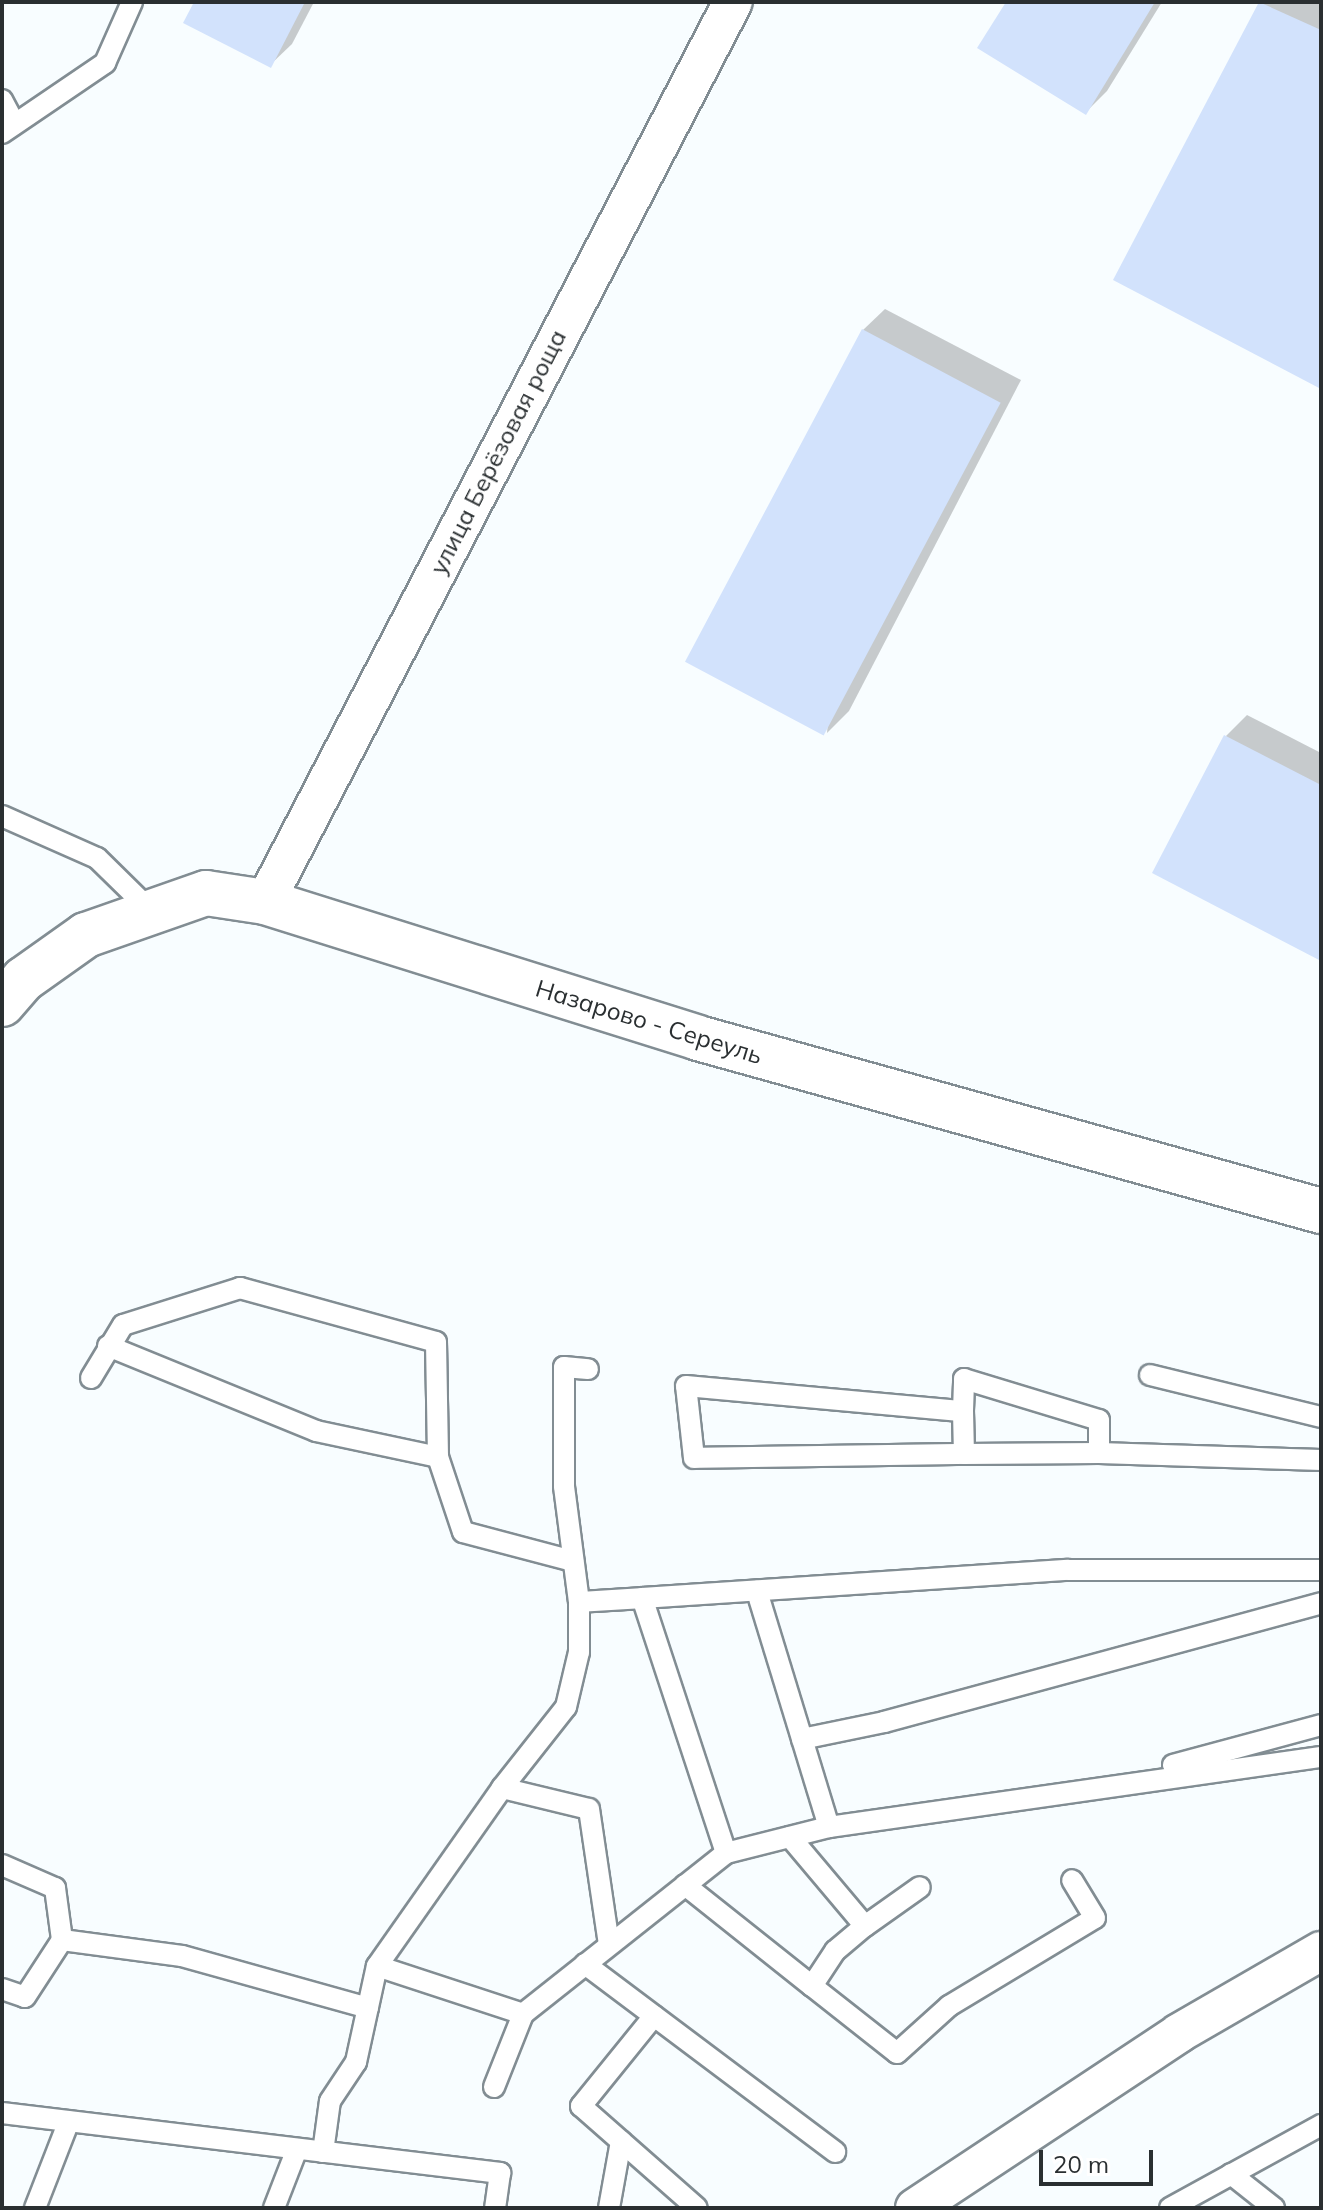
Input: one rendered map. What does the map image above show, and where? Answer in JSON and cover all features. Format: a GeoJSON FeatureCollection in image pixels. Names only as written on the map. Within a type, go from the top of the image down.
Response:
{"type":"FeatureCollection","features":[{"type":"Feature","properties":{"kind":"street","name":"улица Берёзовая роща"},"geometry":{"type":"LineString","coordinates":[[265,902],[733,2]]}},
{"type":"Feature","properties":{"kind":"street","name":"Назарово - Сереуль"},"geometry":{"type":"LineString","coordinates":[[2,1004],[24,979],[86,935],[206,893],[265,902],[698,1038],[1321,1211]]}},
{"type":"Feature","properties":{"kind":"street"},"geometry":{"type":"LineString","coordinates":[[915,2208],[1179,2033],[1321,1951]]}},
{"type":"Feature","properties":{"kind":"lane"},"geometry":{"type":"LineString","coordinates":[[2,100],[9,128],[105,63],[132,2]]}},
{"type":"Feature","properties":{"kind":"lane"},"geometry":{"type":"LineString","coordinates":[[2,816],[97,858],[152,912]]}},
{"type":"Feature","properties":{"kind":"lane"},"geometry":{"type":"LineString","coordinates":[[91,1378],[123,1325],[240,1288],[436,1342],[438,1457],[463,1532],[573,1561]]}},
{"type":"Feature","properties":{"kind":"lane"},"geometry":{"type":"LineString","coordinates":[[108,1346],[316,1431],[438,1457]]}},
{"type":"Feature","properties":{"kind":"lane"},"geometry":{"type":"LineString","coordinates":[[323,2152],[330,2101],[356,2062],[377,1966],[502,1788],[566,1707],[579,1652],[579,1602],[564,1486],[564,1367],[588,1369]]}},
{"type":"Feature","properties":{"kind":"lane"},"geometry":{"type":"LineString","coordinates":[[1150,1375],[1321,1417]]}},
{"type":"Feature","properties":{"kind":"lane"},"geometry":{"type":"LineString","coordinates":[[964,1454],[964,1379],[1099,1420],[1099,1453]]}},
{"type":"Feature","properties":{"kind":"lane"},"geometry":{"type":"LineString","coordinates":[[963,1411],[686,1386],[694,1458],[1099,1453],[1321,1460]]}},
{"type":"Feature","properties":{"kind":"lane"},"geometry":{"type":"LineString","coordinates":[[579,1602],[1068,1570],[1321,1570]]}},
{"type":"Feature","properties":{"kind":"lane"},"geometry":{"type":"LineString","coordinates":[[757,1591],[829,1827]]}},
{"type":"Feature","properties":{"kind":"lane"},"geometry":{"type":"LineString","coordinates":[[642,1598],[726,1853]]}},
{"type":"Feature","properties":{"kind":"lane"},"geometry":{"type":"LineString","coordinates":[[802,1739],[884,1722],[1321,1603]]}},
{"type":"Feature","properties":{"kind":"lane"},"geometry":{"type":"LineString","coordinates":[[1099,1784],[1321,1725]]}},
{"type":"Feature","properties":{"kind":"lane"},"geometry":{"type":"LineString","coordinates":[[494,2087],[523,2014],[726,1853],[829,1827],[1099,1784],[1321,1757]]}},
{"type":"Feature","properties":{"kind":"lane"},"geometry":{"type":"LineString","coordinates":[[502,1788],[589,1809],[609,1945]]}},
{"type":"Feature","properties":{"kind":"lane"},"geometry":{"type":"LineString","coordinates":[[790,1837],[865,1926]]}},
{"type":"Feature","properties":{"kind":"lane"},"geometry":{"type":"LineString","coordinates":[[2,1865],[55,1888],[62,1940],[25,1997],[2,1989]]}},
{"type":"Feature","properties":{"kind":"lane"},"geometry":{"type":"LineString","coordinates":[[685,1885],[897,2053],[949,2006],[1095,1918],[1072,1880]]}},
{"type":"Feature","properties":{"kind":"lane"},"geometry":{"type":"LineString","coordinates":[[812,1986],[835,1951],[920,1887]]}},
{"type":"Feature","properties":{"kind":"lane"},"geometry":{"type":"LineString","coordinates":[[62,1940],[182,1956],[368,2008]]}},
{"type":"Feature","properties":{"kind":"lane"},"geometry":{"type":"LineString","coordinates":[[585,1964],[835,2152]]}},
{"type":"Feature","properties":{"kind":"lane"},"geometry":{"type":"LineString","coordinates":[[377,1966],[523,2014]]}},
{"type":"Feature","properties":{"kind":"lane"},"geometry":{"type":"LineString","coordinates":[[654,2016],[581,2106],[697,2208]]}},
{"type":"Feature","properties":{"kind":"lane"},"geometry":{"type":"LineString","coordinates":[[2,2113],[500,2173],[495,2208]]}},
{"type":"Feature","properties":{"kind":"lane"},"geometry":{"type":"LineString","coordinates":[[35,2208],[69,2121]]}},
{"type":"Feature","properties":{"kind":"lane"},"geometry":{"type":"LineString","coordinates":[[1170,2208],[1321,2125]]}},
{"type":"Feature","properties":{"kind":"lane"},"geometry":{"type":"LineString","coordinates":[[609,2208],[621,2141]]}},
{"type":"Feature","properties":{"kind":"lane"},"geometry":{"type":"LineString","coordinates":[[274,2208],[297,2149]]}},
{"type":"Feature","properties":{"kind":"lane"},"geometry":{"type":"LineString","coordinates":[[1231,2174],[1274,2208]]}},
{"type":"Feature","properties":{"kind":"building"},"geometry":{"type":"Polygon","coordinates":[[[194,2],[305,2],[271,68],[183,23],[194,2]]]}},
{"type":"Feature","properties":{"kind":"building"},"geometry":{"type":"Polygon","coordinates":[[[1006,2],[1155,2],[1086,115],[977,48],[1006,2]]]}},
{"type":"Feature","properties":{"kind":"building"},"geometry":{"type":"Polygon","coordinates":[[[1259,2],[1321,30],[1321,389],[1113,280],[1259,2]]]}},
{"type":"Feature","properties":{"kind":"building"},"geometry":{"type":"Polygon","coordinates":[[[862,329],[1001,403],[824,736],[685,662],[862,329]]]}},
{"type":"Feature","properties":{"kind":"building"},"geometry":{"type":"Polygon","coordinates":[[[1224,735],[1321,785],[1321,961],[1152,873],[1224,735]]]}}]}
